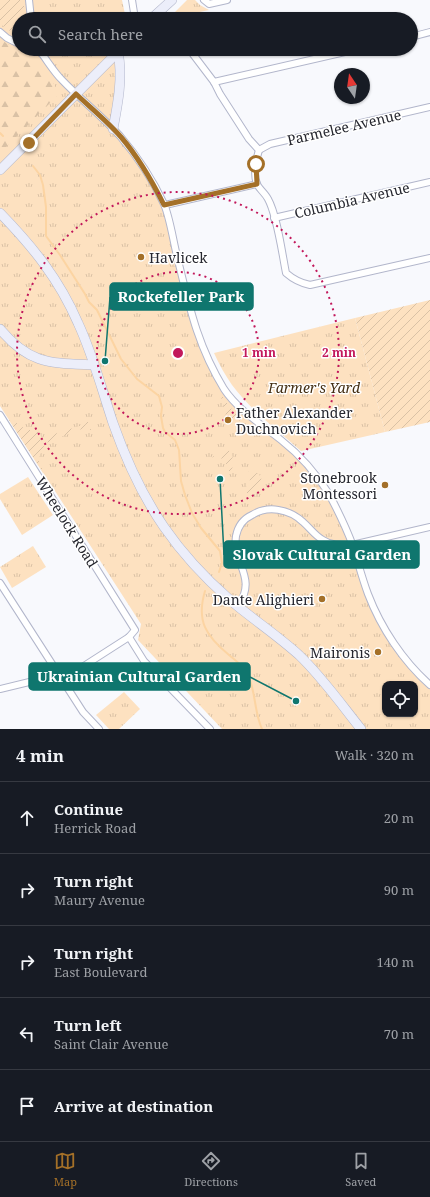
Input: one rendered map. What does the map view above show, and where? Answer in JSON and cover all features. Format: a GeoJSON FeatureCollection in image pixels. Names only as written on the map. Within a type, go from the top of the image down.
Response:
{"type":"FeatureCollection","features":[{"type":"Feature","properties":{"kind":"main road"},"geometry":{"type":"LineString","coordinates":[[160,10],[172,0]]}},
{"type":"Feature","properties":{"kind":"main road"},"geometry":{"type":"LineString","coordinates":[[0,170],[114,56]]}},
{"type":"Feature","properties":{"kind":"main road"},"geometry":{"type":"LineString","coordinates":[[113,128],[120,88],[120,56]]}},
{"type":"Feature","properties":{"kind":"main road"},"geometry":{"type":"LineString","coordinates":[[0,213],[31,246],[55,280],[79,325],[123,448],[142,492],[164,527],[219,590],[304,660],[323,681],[361,729]]}},
{"type":"Feature","properties":{"kind":"main road"},"geometry":{"type":"LineString","coordinates":[[0,329],[18,348],[36,359],[50,362],[94,364]]}},
{"type":"Feature","properties":{"kind":"street"},"geometry":{"type":"LineString","coordinates":[[29,0],[30,12]]}},
{"type":"Feature","properties":{"kind":"street"},"geometry":{"type":"LineString","coordinates":[[132,0],[134,12]]}},
{"type":"Feature","properties":{"kind":"street"},"geometry":{"type":"LineString","coordinates":[[204,0],[209,4],[227,0]]}},
{"type":"Feature","properties":{"kind":"street"},"geometry":{"type":"LineString","coordinates":[[0,32],[12,40]]}},
{"type":"Feature","properties":{"kind":"street"},"geometry":{"type":"LineString","coordinates":[[418,35],[430,32]]}},
{"type":"Feature","properties":{"kind":"street"},"geometry":{"type":"LineString","coordinates":[[43,56],[56,74],[113,128],[139,160],[164,205],[196,331],[209,362],[225,390],[236,403],[247,414],[295,452],[312,470],[330,496],[352,545],[368,595],[379,619],[389,636],[406,659],[430,685]]}},
{"type":"Feature","properties":{"kind":"street"},"geometry":{"type":"LineString","coordinates":[[194,56],[214,82],[248,139],[259,150],[256,164],[257,184],[268,199],[274,218],[286,273],[292,279],[301,284],[310,285],[430,258]]}},
{"type":"Feature","properties":{"kind":"street"},"geometry":{"type":"LineString","coordinates":[[214,82],[327,56]]}},
{"type":"Feature","properties":{"kind":"street","name":"Parmelee Avenue"},"geometry":{"type":"LineString","coordinates":[[259,150],[270,144],[430,107]]}},
{"type":"Feature","properties":{"kind":"street","name":"Columbia Avenue"},"geometry":{"type":"LineString","coordinates":[[274,218],[430,182]]}},
{"type":"Feature","properties":{"kind":"street"},"geometry":{"type":"LineString","coordinates":[[164,205],[257,184]]}},
{"type":"Feature","properties":{"kind":"street","name":"Wheelock Road"},"geometry":{"type":"LineString","coordinates":[[0,415],[135,630],[129,637]]}},
{"type":"Feature","properties":{"kind":"street"},"geometry":{"type":"LineString","coordinates":[[238,606],[245,594],[246,586],[236,547],[236,536],[242,522],[254,513],[272,509],[288,512],[302,521],[316,536],[324,541],[336,545],[352,545],[430,526]]}},
{"type":"Feature","properties":{"kind":"street"},"geometry":{"type":"LineString","coordinates":[[0,583],[83,712],[99,729]]}},
{"type":"Feature","properties":{"kind":"street"},"geometry":{"type":"LineString","coordinates":[[0,689],[60,677],[129,637],[144,661],[210,729]]}},
{"type":"Feature","properties":{"kind":"green space"},"geometry":{"type":"Polygon","coordinates":[[[0,0],[122,0],[125,12],[12,12],[12,56],[118,56],[113,128],[150,178],[169,224],[196,331],[225,390],[282,441],[326,489],[333,503],[376,612],[406,659],[430,681],[430,729],[222,729],[138,640],[141,624],[0,406],[0,0]]]}},
{"type":"Feature","properties":{"kind":"green space"},"geometry":{"type":"Polygon","coordinates":[[[0,0],[23,0],[25,12],[12,12],[12,32],[0,24],[0,0]]]}},
{"type":"Feature","properties":{"kind":"green space"},"geometry":{"type":"Polygon","coordinates":[[[187,0],[195,0],[209,10],[200,12],[175,12],[187,0]]]}},
{"type":"Feature","properties":{"kind":"green space"},"geometry":{"type":"Polygon","coordinates":[[[0,39],[12,47],[12,56],[32,56],[37,58],[53,82],[57,96],[0,153],[0,39]]]}},
{"type":"Feature","properties":{"kind":"green space"},"geometry":{"type":"Polygon","coordinates":[[[430,300],[430,422],[385,432],[355,318],[430,300]]]}},
{"type":"Feature","properties":{"kind":"green space","name":"Farmer's Yard"},"geometry":{"type":"Polygon","coordinates":[[[355,318],[385,432],[301,451],[265,420],[239,394],[227,377],[214,353],[355,318]]]}},
{"type":"Feature","properties":{"kind":"green space"},"geometry":{"type":"Polygon","coordinates":[[[222,396],[242,420],[225,424],[223,418],[226,414],[222,396]]]}},
{"type":"Feature","properties":{"kind":"green space"},"geometry":{"type":"Polygon","coordinates":[[[9,420],[14,421],[25,429],[40,433],[44,446],[38,459],[44,472],[43,473],[9,420]]]}},
{"type":"Feature","properties":{"kind":"green space"},"geometry":{"type":"Polygon","coordinates":[[[85,420],[87,420],[89,424],[96,423],[90,426],[91,430],[87,427],[50,441],[48,444],[46,435],[48,436],[86,424],[85,420]]]}},
{"type":"Feature","properties":{"kind":"green space"},"geometry":{"type":"Polygon","coordinates":[[[224,447],[228,449],[233,458],[231,474],[224,460],[220,458],[213,458],[212,456],[217,457],[221,455],[224,447]]]}},
{"type":"Feature","properties":{"kind":"green space"},"geometry":{"type":"Polygon","coordinates":[[[249,471],[259,474],[262,480],[261,487],[253,493],[245,493],[247,484],[249,484],[250,480],[247,479],[249,471]]]}},
{"type":"Feature","properties":{"kind":"green space"},"geometry":{"type":"Polygon","coordinates":[[[28,477],[53,515],[22,535],[0,499],[0,494],[28,477]]]}},
{"type":"Feature","properties":{"kind":"green space"},"geometry":{"type":"Polygon","coordinates":[[[33,546],[46,567],[12,588],[0,567],[33,546]]]}},
{"type":"Feature","properties":{"kind":"green space"},"geometry":{"type":"Polygon","coordinates":[[[124,692],[140,709],[119,729],[109,729],[96,715],[124,692]]]}},
{"type":"Feature","properties":{"kind":"waterway"},"geometry":{"type":"LineString","coordinates":[[0,133],[3,136]]}},
{"type":"Feature","properties":{"kind":"waterway"},"geometry":{"type":"LineString","coordinates":[[33,166],[40,175],[43,185],[46,207],[46,236],[60,255],[89,302],[97,310],[121,359],[137,379],[159,396],[162,407],[161,416],[163,428],[165,432],[175,440],[179,450],[181,481],[192,513],[201,528],[220,551],[222,563],[219,572]]}},
{"type":"Feature","properties":{"kind":"waterway"},"geometry":{"type":"LineString","coordinates":[[205,591],[202,611],[205,627],[214,641],[240,664],[246,672],[251,682],[259,722],[262,729]]}},
{"type":"Feature","properties":{"kind":"place","name":"Havlicek"},"geometry":{"type":"Point","coordinates":[141,257]}},
{"type":"Feature","properties":{"kind":"place","name":"Rockefeller Park"},"geometry":{"type":"Point","coordinates":[105,361]}},
{"type":"Feature","properties":{"kind":"place","name":"Father Alexander Duchnovich"},"geometry":{"type":"Point","coordinates":[228,420]}},
{"type":"Feature","properties":{"kind":"place","name":"Slovak Cultural Garden"},"geometry":{"type":"Point","coordinates":[220,479]}},
{"type":"Feature","properties":{"kind":"place","name":"Stonebrook Montessori"},"geometry":{"type":"Point","coordinates":[385,485]}},
{"type":"Feature","properties":{"kind":"place","name":"Dante Alighieri"},"geometry":{"type":"Point","coordinates":[322,599]}},
{"type":"Feature","properties":{"kind":"place","name":"Maironis"},"geometry":{"type":"Point","coordinates":[378,652]}},
{"type":"Feature","properties":{"kind":"place","name":"Ukrainian Cultural Garden"},"geometry":{"type":"Point","coordinates":[296,701]}},
{"type":"Feature","properties":{"kind":"route"},"geometry":{"type":"LineString","coordinates":[[29,143],[76,94],[120,136],[139,160],[164,205],[257,184],[256,164]]}}]}
